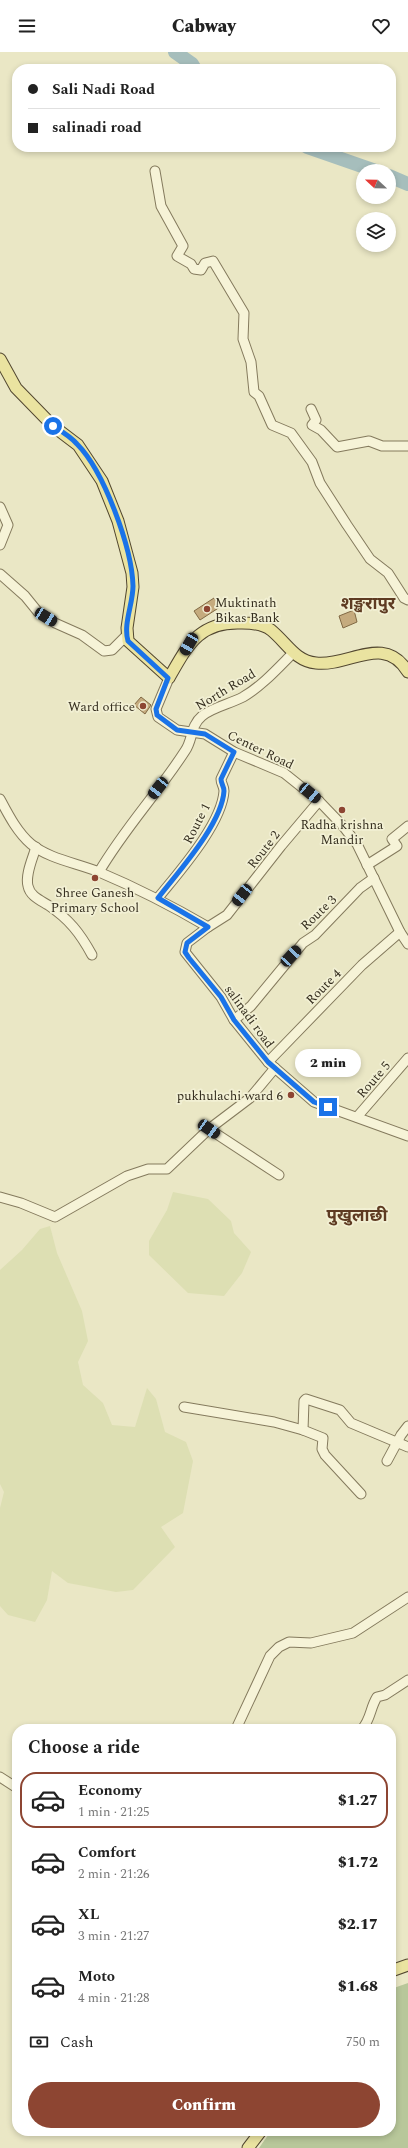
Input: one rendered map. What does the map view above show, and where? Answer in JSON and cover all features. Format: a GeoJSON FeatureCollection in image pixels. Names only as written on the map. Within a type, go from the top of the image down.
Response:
{"type":"FeatureCollection","features":[{"type":"Feature","properties":{"kind":"main road"},"geometry":{"type":"LineString","coordinates":[[0,359],[16,388],[53,426],[78,444],[102,481],[118,521],[132,573],[132,601],[127,635],[131,645],[168,678],[189,644],[205,631],[223,623],[249,623],[262,625],[271,630],[293,653],[306,661],[318,664],[339,662],[367,653],[385,653],[400,662],[408,672]]}},
{"type":"Feature","properties":{"kind":"main road"},"geometry":{"type":"LineString","coordinates":[[396,1969],[408,1965]]}},
{"type":"Feature","properties":{"kind":"main road"},"geometry":{"type":"LineString","coordinates":[[248,2148],[257,2136]]}},
{"type":"Feature","properties":{"kind":"street"},"geometry":{"type":"LineString","coordinates":[[155,171],[161,206],[183,246],[177,256],[191,264],[194,269],[201,270],[205,263],[213,261],[244,313],[243,339],[251,362],[254,392],[259,396],[272,425],[293,436],[312,462],[320,483],[370,559],[388,573],[404,598],[408,600]]}},
{"type":"Feature","properties":{"kind":"street"},"geometry":{"type":"LineString","coordinates":[[311,409],[316,420],[312,425],[321,430],[336,447],[369,441],[382,446],[408,446]]}},
{"type":"Feature","properties":{"kind":"street"},"geometry":{"type":"LineString","coordinates":[[0,507],[8,525],[0,545]]}},
{"type":"Feature","properties":{"kind":"street"},"geometry":{"type":"LineString","coordinates":[[0,574],[25,596],[38,612],[82,635],[104,651],[112,650],[127,635]]}},
{"type":"Feature","properties":{"kind":"street","name":"North Road"},"geometry":{"type":"LineString","coordinates":[[99,872],[124,833],[187,749],[191,731],[202,716],[245,696],[268,678],[293,653]]}},
{"type":"Feature","properties":{"kind":"street","name":"Center Road"},"geometry":{"type":"LineString","coordinates":[[168,678],[156,709],[157,715],[177,730],[186,733],[191,731],[205,734],[234,752],[284,774],[320,801],[357,844],[400,932],[408,944]]}},
{"type":"Feature","properties":{"kind":"street","name":"Route 1"},"geometry":{"type":"LineString","coordinates":[[158,898],[194,855],[214,819],[224,791],[221,779],[234,752]]}},
{"type":"Feature","properties":{"kind":"street"},"geometry":{"type":"LineString","coordinates":[[0,799],[18,830],[36,847],[45,852],[99,872],[158,898],[208,927]]}},
{"type":"Feature","properties":{"kind":"street","name":"Route 2"},"geometry":{"type":"LineString","coordinates":[[208,927],[227,915],[281,846],[320,801]]}},
{"type":"Feature","properties":{"kind":"street"},"geometry":{"type":"LineString","coordinates":[[367,865],[397,846],[392,838],[408,826]]}},
{"type":"Feature","properties":{"kind":"street"},"geometry":{"type":"LineString","coordinates":[[36,847],[27,879],[28,889],[35,897],[60,914],[75,928],[92,956]]}},
{"type":"Feature","properties":{"kind":"street","name":"Route 3"},"geometry":{"type":"LineString","coordinates":[[234,1020],[251,1006],[303,943],[315,935],[360,888],[374,878]]}},
{"type":"Feature","properties":{"kind":"street","name":"salinadi road"},"geometry":{"type":"LineString","coordinates":[[208,927],[187,943],[185,952],[221,997],[234,1020],[272,1065],[314,1102],[408,1136]]}},
{"type":"Feature","properties":{"kind":"street","name":"Route 4"},"geometry":{"type":"LineString","coordinates":[[0,1197],[21,1203],[55,1217],[127,1176],[148,1169],[167,1169],[209,1129],[250,1098],[272,1065],[362,965],[400,932]]}},
{"type":"Feature","properties":{"kind":"street","name":"Route 5"},"geometry":{"type":"LineString","coordinates":[[357,1117],[408,1058]]}},
{"type":"Feature","properties":{"kind":"street"},"geometry":{"type":"LineString","coordinates":[[209,1129],[279,1175]]}},
{"type":"Feature","properties":{"kind":"street"},"geometry":{"type":"LineString","coordinates":[[303,1430],[303,1403],[306,1399],[340,1410],[351,1423],[408,1447]]}},
{"type":"Feature","properties":{"kind":"street"},"geometry":{"type":"LineString","coordinates":[[184,1407],[274,1422],[303,1430],[323,1438],[322,1449],[325,1455],[361,1494]]}},
{"type":"Feature","properties":{"kind":"street"},"geometry":{"type":"LineString","coordinates":[[387,1461],[397,1442],[408,1426]]}},
{"type":"Feature","properties":{"kind":"street"},"geometry":{"type":"LineString","coordinates":[[238,1724],[270,1656],[279,1647],[289,1642],[311,1644],[353,1633],[408,1597]]}},
{"type":"Feature","properties":{"kind":"street"},"geometry":{"type":"LineString","coordinates":[[365,1724],[372,1713],[373,1703],[377,1697],[385,1695],[408,1680]]}},
{"type":"Feature","properties":{"kind":"street"},"geometry":{"type":"LineString","coordinates":[[0,1776],[12,1784]]}},
{"type":"Feature","properties":{"kind":"green space"},"geometry":{"type":"Polygon","coordinates":[[[173,1192],[208,1199],[231,1221],[234,1233],[251,1252],[242,1273],[224,1296],[188,1293],[149,1255],[149,1241],[167,1210],[173,1192]]]}},
{"type":"Feature","properties":{"kind":"green space"},"geometry":{"type":"Polygon","coordinates":[[[50,1226],[57,1253],[82,1311],[88,1341],[78,1362],[83,1385],[103,1403],[112,1425],[135,1427],[147,1388],[156,1399],[165,1432],[186,1442],[193,1461],[183,1513],[161,1527],[175,1547],[133,1590],[116,1592],[68,1583],[52,1571],[47,1600],[35,1622],[8,1615],[0,1606],[0,1508],[4,1492],[0,1484],[0,1270],[22,1250],[40,1229],[50,1226]]]}},
{"type":"Feature","properties":{"kind":"green space"},"geometry":{"type":"Polygon","coordinates":[[[408,1983],[408,2148],[259,2148],[267,2136],[396,2136],[396,1987],[408,1983]]]}},
{"type":"Feature","properties":{"kind":"building","name":"Muktinath Bikas Bank"},"geometry":{"type":"Polygon","coordinates":[[[214,598],[220,607],[200,620],[194,611],[214,598]]]}},
{"type":"Feature","properties":{"kind":"building"},"geometry":{"type":"Polygon","coordinates":[[[354,610],[357,622],[343,628],[339,616],[354,610]]]}},
{"type":"Feature","properties":{"kind":"building","name":"Ward office"},"geometry":{"type":"Polygon","coordinates":[[[141,697],[151,705],[145,714],[134,705],[141,697]]]}},
{"type":"Feature","properties":{"kind":"waterway"},"geometry":{"type":"LineString","coordinates":[[175,52],[192,64]]}},
{"type":"Feature","properties":{"kind":"waterway"},"geometry":{"type":"LineString","coordinates":[[321,152],[356,164]]}},
{"type":"Feature","properties":{"kind":"waterway"},"geometry":{"type":"LineString","coordinates":[[396,179],[408,184]]}},
{"type":"Feature","properties":{"kind":"place","name":"Muktinath Bikas Bank"},"geometry":{"type":"Point","coordinates":[207,609]}},
{"type":"Feature","properties":{"kind":"place","name":"Ward office"},"geometry":{"type":"Point","coordinates":[143,706]}},
{"type":"Feature","properties":{"kind":"place","name":"Radha krishna Mandir"},"geometry":{"type":"Point","coordinates":[342,810]}},
{"type":"Feature","properties":{"kind":"place","name":"Shree Ganesh Primary School"},"geometry":{"type":"Point","coordinates":[95,878]}},
{"type":"Feature","properties":{"kind":"place","name":"pukhulachi ward 6"},"geometry":{"type":"Point","coordinates":[291,1095]}},
{"type":"Feature","properties":{"kind":"district","name":"शङ्खरापुर"},"geometry":{"type":"Point","coordinates":[368,603]}},
{"type":"Feature","properties":{"kind":"district","name":"पुखुलाछी"},"geometry":{"type":"Point","coordinates":[357,1215]}},
{"type":"Feature","properties":{"kind":"route"},"geometry":{"type":"LineString","coordinates":[[53,426],[78,444],[94,467],[102,481],[118,521],[132,573],[133,587],[127,628],[128,641],[168,678],[156,709],[157,715],[173,728],[181,732],[186,733],[191,731],[205,734],[234,752],[221,779],[224,791],[214,819],[194,855],[158,898],[208,927],[187,943],[185,952],[221,997],[234,1020],[268,1062],[314,1102],[328,1107]]}}]}
